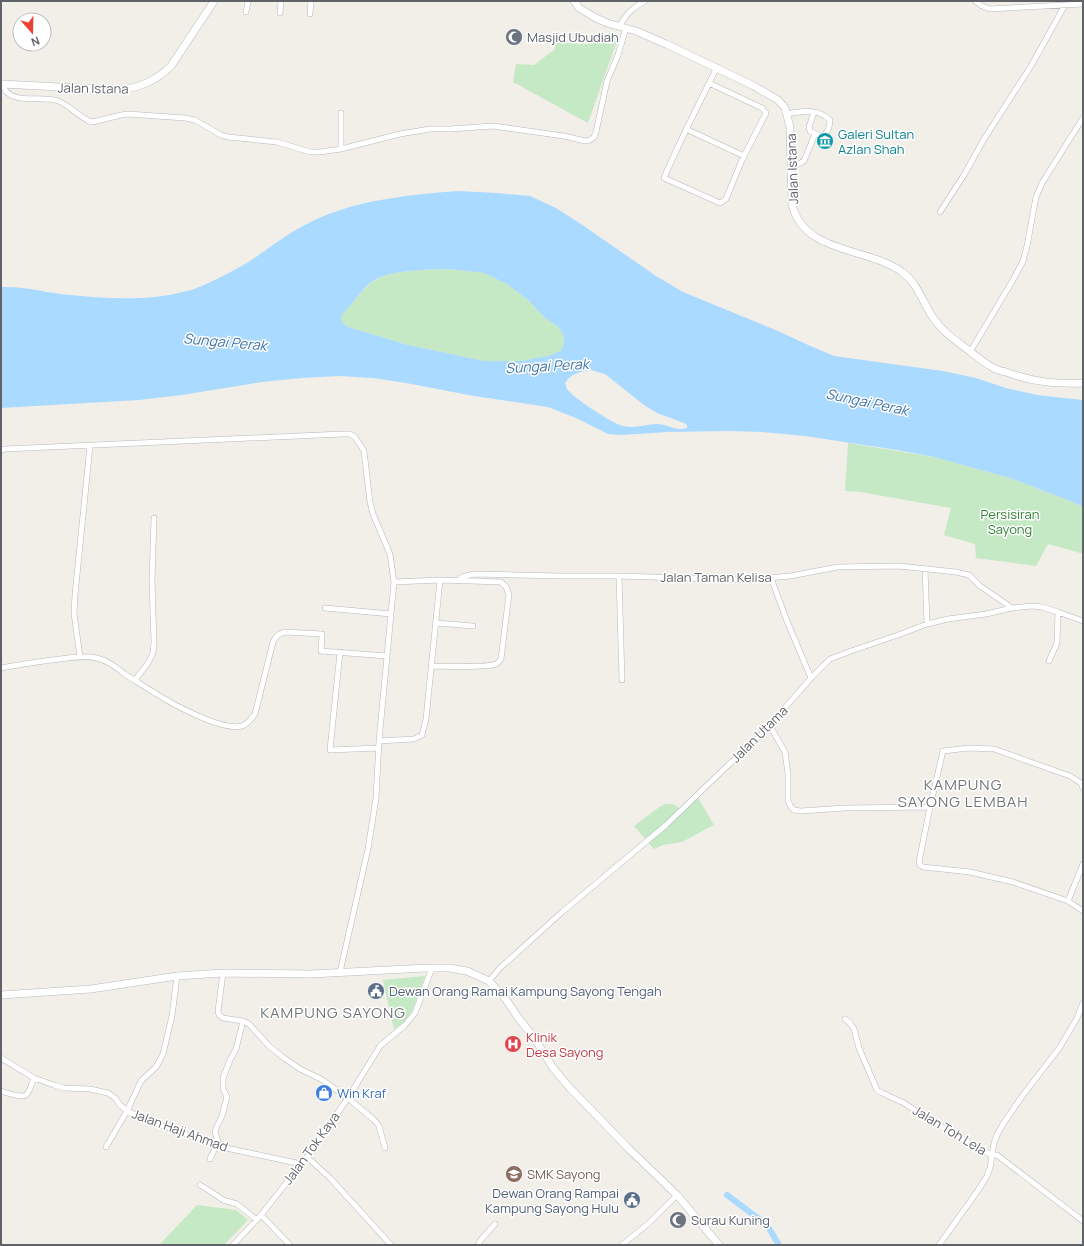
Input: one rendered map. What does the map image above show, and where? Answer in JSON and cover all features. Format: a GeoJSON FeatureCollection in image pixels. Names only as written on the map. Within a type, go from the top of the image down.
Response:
{"type":"FeatureCollection","features":[{"type":"Feature","properties":{"kind":"street","name":"Jalan Istana"},"geometry":{"type":"LineString","coordinates":[[2,84],[119,90],[133,89],[144,86],[163,75],[171,66],[214,1]]}},
{"type":"Feature","properties":{"kind":"street"},"geometry":{"type":"LineString","coordinates":[[246,12],[248,1]]}},
{"type":"Feature","properties":{"kind":"street"},"geometry":{"type":"LineString","coordinates":[[280,14],[281,1]]}},
{"type":"Feature","properties":{"kind":"street"},"geometry":{"type":"LineString","coordinates":[[310,14],[311,1]]}},
{"type":"Feature","properties":{"kind":"street","name":"Jalan Istana"},"geometry":{"type":"LineString","coordinates":[[574,1],[585,13],[607,23],[623,27],[666,44],[717,67],[778,100],[785,108],[790,127],[793,211],[801,226],[808,232],[819,239],[892,266],[902,272],[910,278],[932,317],[940,328],[992,368],[1023,378],[1048,383],[1083,383]]}},
{"type":"Feature","properties":{"kind":"street"},"geometry":{"type":"LineString","coordinates":[[2,84],[5,91],[12,97],[49,99],[58,101],[89,121],[93,122],[128,114],[185,118],[195,120],[221,135],[228,137],[277,142],[310,152],[329,152],[400,134],[430,129],[493,126],[564,136],[585,141],[594,137],[596,132],[607,81],[618,55],[625,17],[645,1]]}},
{"type":"Feature","properties":{"kind":"street"},"geometry":{"type":"LineString","coordinates":[[975,1],[990,9],[1083,4]]}},
{"type":"Feature","properties":{"kind":"street"},"geometry":{"type":"LineString","coordinates":[[940,212],[964,175],[984,139],[1031,66],[1065,5]]}},
{"type":"Feature","properties":{"kind":"street"},"geometry":{"type":"LineString","coordinates":[[709,83],[762,108],[766,114],[744,156],[726,199],[720,203],[664,178],[686,129],[709,83],[717,67]]}},
{"type":"Feature","properties":{"kind":"street"},"geometry":{"type":"LineString","coordinates":[[787,114],[808,110],[814,112],[827,117],[830,120],[830,125],[826,133],[822,136],[810,131],[809,127],[814,112]]}},
{"type":"Feature","properties":{"kind":"street"},"geometry":{"type":"LineString","coordinates":[[341,113],[341,149]]}},
{"type":"Feature","properties":{"kind":"street"},"geometry":{"type":"LineString","coordinates":[[970,352],[1023,261],[1036,197],[1042,184],[1083,118]]}},
{"type":"Feature","properties":{"kind":"street"},"geometry":{"type":"LineString","coordinates":[[686,129],[744,156]]}},
{"type":"Feature","properties":{"kind":"street"},"geometry":{"type":"LineString","coordinates":[[791,168],[804,161],[815,134]]}},
{"type":"Feature","properties":{"kind":"street"},"geometry":{"type":"LineString","coordinates":[[1,450],[313,435],[350,434],[355,437],[364,451],[370,502],[373,514],[390,554],[394,582],[379,741],[376,798],[368,849],[340,972]]}},
{"type":"Feature","properties":{"kind":"street"},"geometry":{"type":"LineString","coordinates":[[80,657],[74,613],[90,446]]}},
{"type":"Feature","properties":{"kind":"street"},"geometry":{"type":"LineString","coordinates":[[135,680],[153,654],[152,581],[154,518]]}},
{"type":"Feature","properties":{"kind":"street","name":"Jalan Taman Kelisa"},"geometry":{"type":"LineString","coordinates":[[458,581],[462,576],[474,574],[620,576],[746,580],[790,576],[838,567],[899,566],[956,572],[969,575],[980,586],[1012,608]]}},
{"type":"Feature","properties":{"kind":"street"},"geometry":{"type":"LineString","coordinates":[[925,569],[927,624]]}},
{"type":"Feature","properties":{"kind":"street"},"geometry":{"type":"LineString","coordinates":[[620,576],[622,680]]}},
{"type":"Feature","properties":{"kind":"street"},"geometry":{"type":"LineString","coordinates":[[771,578],[811,678]]}},
{"type":"Feature","properties":{"kind":"street"},"geometry":{"type":"LineString","coordinates":[[394,582],[440,580],[502,582],[506,587],[509,594],[501,659],[497,663],[490,665],[432,666]]}},
{"type":"Feature","properties":{"kind":"street"},"geometry":{"type":"LineString","coordinates":[[379,741],[414,739],[422,735],[426,719],[440,580]]}},
{"type":"Feature","properties":{"kind":"street","name":"Jalan Utama"},"geometry":{"type":"LineString","coordinates":[[489,981],[500,968],[561,913],[666,825],[724,768],[770,726],[811,678],[830,659],[898,636],[927,624],[1012,608],[1032,606],[1058,612],[1083,621]]}},
{"type":"Feature","properties":{"kind":"street"},"geometry":{"type":"LineString","coordinates":[[325,608],[391,614]]}},
{"type":"Feature","properties":{"kind":"street"},"geometry":{"type":"LineString","coordinates":[[1049,661],[1057,643],[1058,612]]}},
{"type":"Feature","properties":{"kind":"street"},"geometry":{"type":"LineString","coordinates":[[436,622],[472,626]]}},
{"type":"Feature","properties":{"kind":"street"},"geometry":{"type":"LineString","coordinates":[[1,668],[72,657],[97,658],[106,661],[183,709],[205,719],[224,725],[240,726],[250,721],[255,714],[263,687],[273,642],[279,634],[285,632],[322,634],[321,651],[387,656]]}},
{"type":"Feature","properties":{"kind":"street"},"geometry":{"type":"LineString","coordinates":[[340,652],[330,750],[379,748]]}},
{"type":"Feature","properties":{"kind":"street"},"geometry":{"type":"LineString","coordinates":[[770,726],[785,752],[788,774],[788,801],[794,810],[801,812],[839,809],[930,807]]}},
{"type":"Feature","properties":{"kind":"street"},"geometry":{"type":"LineString","coordinates":[[1083,788],[1081,783],[1070,776],[994,750],[969,748],[943,751],[919,859],[922,866],[970,872],[1013,882],[1068,901],[1083,911]]}},
{"type":"Feature","properties":{"kind":"street"},"geometry":{"type":"LineString","coordinates":[[1068,901],[1083,864]]}},
{"type":"Feature","properties":{"kind":"street"},"geometry":{"type":"LineString","coordinates":[[1,995],[91,989],[178,976],[223,973],[312,974],[432,968],[448,968],[468,971],[489,981],[505,998],[535,1039],[553,1068],[569,1087],[677,1196],[719,1245]]}},
{"type":"Feature","properties":{"kind":"street","name":"Jalan Tok Kaya"},"geometry":{"type":"LineString","coordinates":[[233,1245],[261,1215],[307,1157],[348,1098],[380,1046],[405,1025],[415,1013],[432,968]]}},
{"type":"Feature","properties":{"kind":"street"},"geometry":{"type":"LineString","coordinates":[[223,973],[218,1011],[219,1015],[223,1018],[243,1021],[250,1024],[269,1046],[284,1058],[300,1069],[321,1078],[348,1098],[379,1126],[385,1148]]}},
{"type":"Feature","properties":{"kind":"street"},"geometry":{"type":"LineString","coordinates":[[106,1147],[127,1111],[141,1081],[156,1066],[163,1054],[172,1016],[178,976]]}},
{"type":"Feature","properties":{"kind":"street"},"geometry":{"type":"LineString","coordinates":[[939,1245],[988,1176],[991,1155],[997,1135],[1003,1124],[1060,1047],[1077,1018],[1083,1003]]}},
{"type":"Feature","properties":{"kind":"street","name":"Jalan Toh Lela"},"geometry":{"type":"LineString","coordinates":[[845,1019],[850,1022],[854,1029],[859,1048],[877,1090],[904,1103],[926,1118],[991,1155],[998,1156],[1083,1221]]}},
{"type":"Feature","properties":{"kind":"street"},"geometry":{"type":"LineString","coordinates":[[210,1159],[217,1146],[217,1126],[222,1116],[227,1096],[223,1089],[223,1078],[236,1049],[243,1021]]}},
{"type":"Feature","properties":{"kind":"street","name":"Jalan Haji Ahmad"},"geometry":{"type":"LineString","coordinates":[[1,1058],[34,1078],[64,1088],[90,1089],[108,1093],[127,1111],[217,1146],[301,1164]]}},
{"type":"Feature","properties":{"kind":"street"},"geometry":{"type":"LineString","coordinates":[[1,1092],[21,1097],[25,1096],[34,1078]]}},
{"type":"Feature","properties":{"kind":"street"},"geometry":{"type":"LineString","coordinates":[[307,1157],[330,1178],[391,1245]]}},
{"type":"Feature","properties":{"kind":"street"},"geometry":{"type":"LineString","coordinates":[[200,1185],[223,1200],[237,1204],[256,1220]]}},
{"type":"Feature","properties":{"kind":"street"},"geometry":{"type":"LineString","coordinates":[[622,1245],[649,1223],[677,1196]]}},
{"type":"Feature","properties":{"kind":"street"},"geometry":{"type":"LineString","coordinates":[[261,1215],[290,1245]]}},
{"type":"Feature","properties":{"kind":"street"},"geometry":{"type":"LineString","coordinates":[[478,1245],[495,1224]]}},
{"type":"Feature","properties":{"kind":"green space"},"geometry":{"type":"Polygon","coordinates":[[[609,33],[619,35],[588,123],[513,82],[516,64],[534,65],[555,49],[556,41],[587,44],[609,33]]]}},
{"type":"Feature","properties":{"kind":"green space"},"geometry":{"type":"Polygon","coordinates":[[[449,269],[484,273],[507,284],[528,300],[544,317],[558,327],[563,335],[564,343],[561,351],[548,356],[521,361],[484,361],[408,345],[348,327],[341,320],[343,313],[363,290],[382,277],[400,272],[449,269]]]}},
{"type":"Feature","properties":{"kind":"green space","name":"Persisiran Sayong"},"geometry":{"type":"Polygon","coordinates":[[[848,443],[934,457],[1010,478],[1075,503],[1083,507],[1083,554],[1048,544],[1036,566],[976,558],[975,544],[944,535],[951,508],[861,492],[845,491],[848,443]]]}},
{"type":"Feature","properties":{"kind":"green space"},"geometry":{"type":"Polygon","coordinates":[[[697,796],[714,825],[682,842],[663,845],[654,849],[634,826],[663,805],[672,804],[680,809],[697,796]]]}},
{"type":"Feature","properties":{"kind":"green space"},"geometry":{"type":"Polygon","coordinates":[[[425,976],[412,1011],[403,1023],[394,1029],[383,980],[425,976]]]}},
{"type":"Feature","properties":{"kind":"green space"},"geometry":{"type":"Polygon","coordinates":[[[197,1205],[236,1210],[248,1220],[224,1245],[159,1245],[197,1205]]]}},
{"type":"Feature","properties":{"kind":"water","name":"Sungai Perak"},"geometry":{"type":"Polygon","coordinates":[[[458,191],[530,196],[556,208],[656,276],[683,292],[834,356],[943,371],[976,378],[1006,388],[1037,395],[1083,400],[1083,507],[1010,478],[934,457],[897,450],[805,436],[761,432],[728,431],[668,432],[622,435],[608,434],[576,418],[548,407],[474,396],[373,378],[339,376],[302,378],[262,382],[182,395],[139,400],[1,408],[1,287],[70,295],[114,298],[144,298],[189,291],[231,272],[247,263],[290,233],[323,217],[360,204],[399,197],[458,191]],[[449,269],[400,272],[381,277],[373,281],[363,290],[343,313],[341,320],[348,327],[408,345],[484,361],[521,361],[548,356],[561,351],[564,343],[563,335],[558,327],[544,317],[528,300],[507,284],[484,273],[449,269]],[[591,370],[573,375],[565,383],[570,393],[602,416],[628,427],[661,424],[680,429],[687,428],[687,425],[684,423],[657,413],[644,405],[605,374],[591,370]]]}},
{"type":"Feature","properties":{"kind":"waterway"},"geometry":{"type":"LineString","coordinates":[[727,1195],[767,1225],[779,1245]]}},
{"type":"Feature","properties":{"kind":"place","name":"Masjid Ubudiah"},"geometry":{"type":"Point","coordinates":[514,37]}},
{"type":"Feature","properties":{"kind":"place","name":"Galeri Sultan Azlan Shah"},"geometry":{"type":"Point","coordinates":[825,141]}},
{"type":"Feature","properties":{"kind":"place","name":"Dewan Orang Ramai Kampung Sayong Tengah"},"geometry":{"type":"Point","coordinates":[376,991]}},
{"type":"Feature","properties":{"kind":"place","name":"Klinik Desa Sayong"},"geometry":{"type":"Point","coordinates":[513,1044]}},
{"type":"Feature","properties":{"kind":"place","name":"Win Kraf"},"geometry":{"type":"Point","coordinates":[324,1093]}},
{"type":"Feature","properties":{"kind":"place","name":"SMK Sayong"},"geometry":{"type":"Point","coordinates":[514,1174]}},
{"type":"Feature","properties":{"kind":"place","name":"Dewan Orang Rampai Kampung Sayong Hulu"},"geometry":{"type":"Point","coordinates":[632,1200]}},
{"type":"Feature","properties":{"kind":"place","name":"Surau Kuning"},"geometry":{"type":"Point","coordinates":[678,1220]}},
{"type":"Feature","properties":{"kind":"district","name":"KAMPUNG SAYONG LEMBAH"},"geometry":{"type":"Point","coordinates":[963,794]}},
{"type":"Feature","properties":{"kind":"district","name":"KAMPUNG SAYONG"},"geometry":{"type":"Point","coordinates":[333,1013]}}]}
